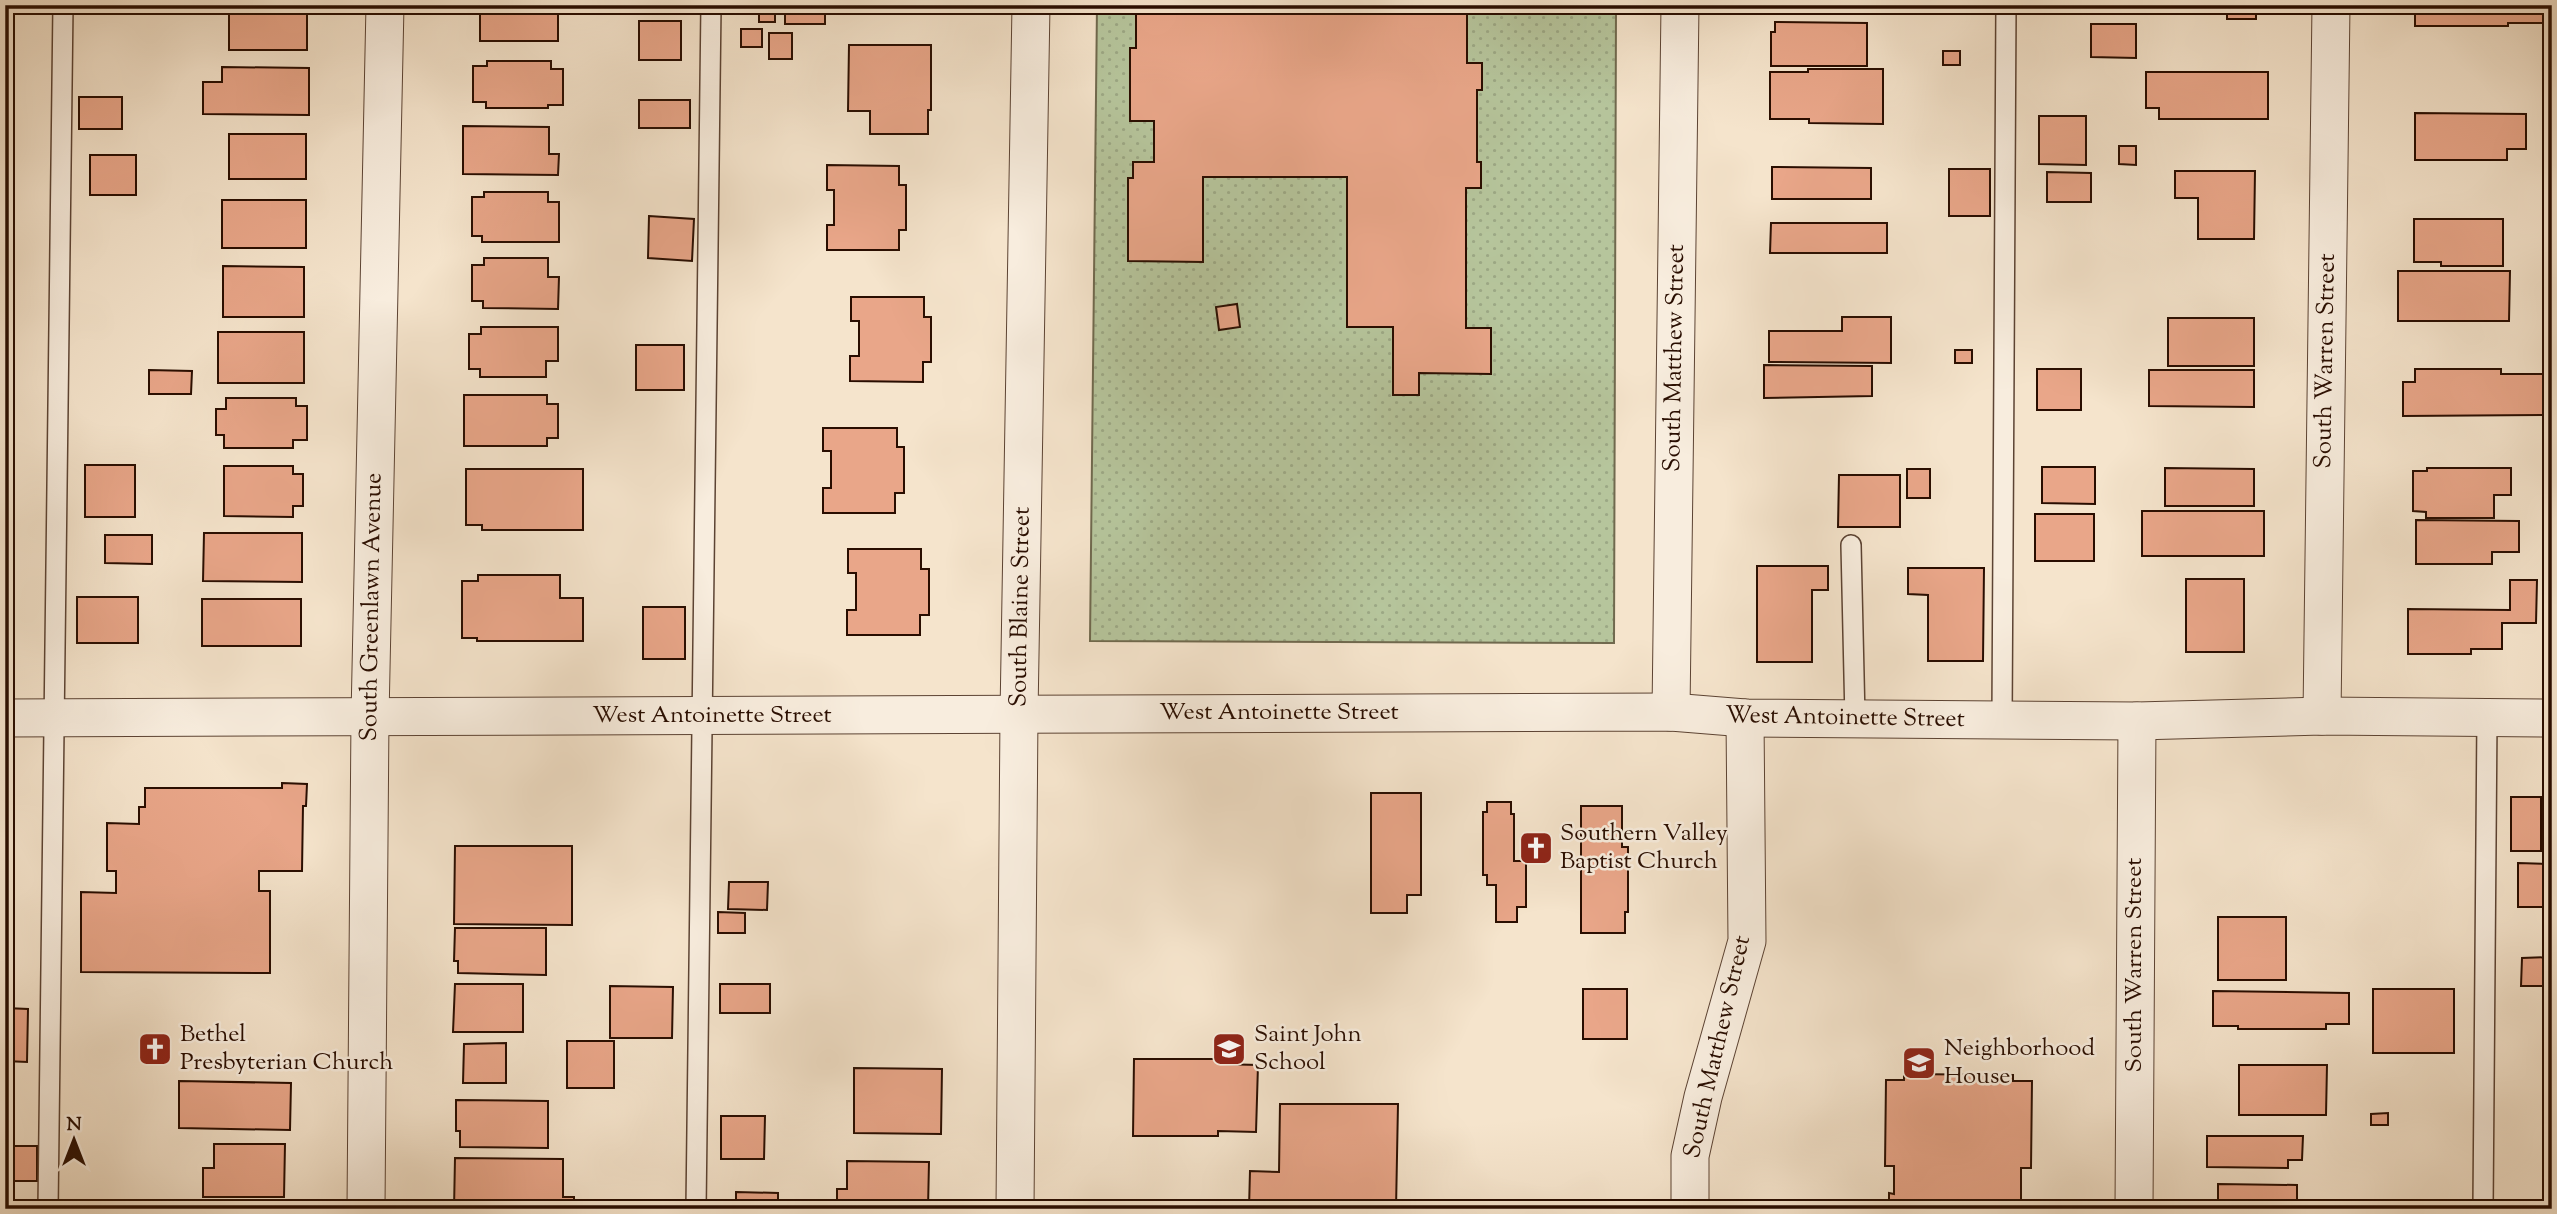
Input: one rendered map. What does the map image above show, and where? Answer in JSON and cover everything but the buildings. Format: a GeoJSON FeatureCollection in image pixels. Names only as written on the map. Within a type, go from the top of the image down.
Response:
{"type":"FeatureCollection","features":[{"type":"Feature","properties":{"kind":"street","name":"South Greenlawn Avenue"},"geometry":{"type":"LineString","coordinates":[[366,1209],[370,717],[385,5]]}},
{"type":"Feature","properties":{"kind":"street","name":"South Blaine Street"},"geometry":{"type":"LineString","coordinates":[[1015,1209],[1018,714],[1031,5]]}},
{"type":"Feature","properties":{"kind":"street","name":"South Matthew Street"},"geometry":{"type":"LineString","coordinates":[[1671,712],[1680,5]]}},
{"type":"Feature","properties":{"kind":"street","name":"South Warren Street"},"geometry":{"type":"LineString","coordinates":[[2322,716],[2331,5]]}},
{"type":"Feature","properties":{"kind":"street","name":"West Antoinette Street"},"geometry":{"type":"LineString","coordinates":[[5,718],[1671,712],[1745,718],[2137,721],[2322,716],[2552,718]]}},
{"type":"Feature","properties":{"kind":"street","name":"South Matthew Street"},"geometry":{"type":"LineString","coordinates":[[1690,1209],[1690,1156],[1703,1097],[1746,941],[1745,718]]}},
{"type":"Feature","properties":{"kind":"street","name":"South Warren Street"},"geometry":{"type":"LineString","coordinates":[[2134,1209],[2137,721]]}},
{"type":"Feature","properties":{"kind":"lane"},"geometry":{"type":"LineString","coordinates":[[48,1209],[63,5]]}},
{"type":"Feature","properties":{"kind":"lane"},"geometry":{"type":"LineString","coordinates":[[696,1209],[710,5]]}},
{"type":"Feature","properties":{"kind":"lane"},"geometry":{"type":"LineString","coordinates":[[2002,720],[2006,5]]}},
{"type":"Feature","properties":{"kind":"lane"},"geometry":{"type":"LineString","coordinates":[[1851,545],[1855,719]]}},
{"type":"Feature","properties":{"kind":"lane"},"geometry":{"type":"LineString","coordinates":[[2483,1209],[2487,717]]}},
{"type":"Feature","properties":{"kind":"green space"},"geometry":{"type":"Polygon","coordinates":[[[1097,5],[1616,5],[1614,643],[1090,641],[1097,5]]]}},
{"type":"Feature","properties":{"kind":"place","name":"Southern Valley Baptist Church"},"geometry":{"type":"Point","coordinates":[1536,848]}},
{"type":"Feature","properties":{"kind":"place","name":"Bethel Presbyterian Church"},"geometry":{"type":"Point","coordinates":[155,1049]}},
{"type":"Feature","properties":{"kind":"place","name":"Saint John School"},"geometry":{"type":"Point","coordinates":[1229,1049]}},
{"type":"Feature","properties":{"kind":"place","name":"Neighborhood House"},"geometry":{"type":"Point","coordinates":[1919,1063]}}]}
